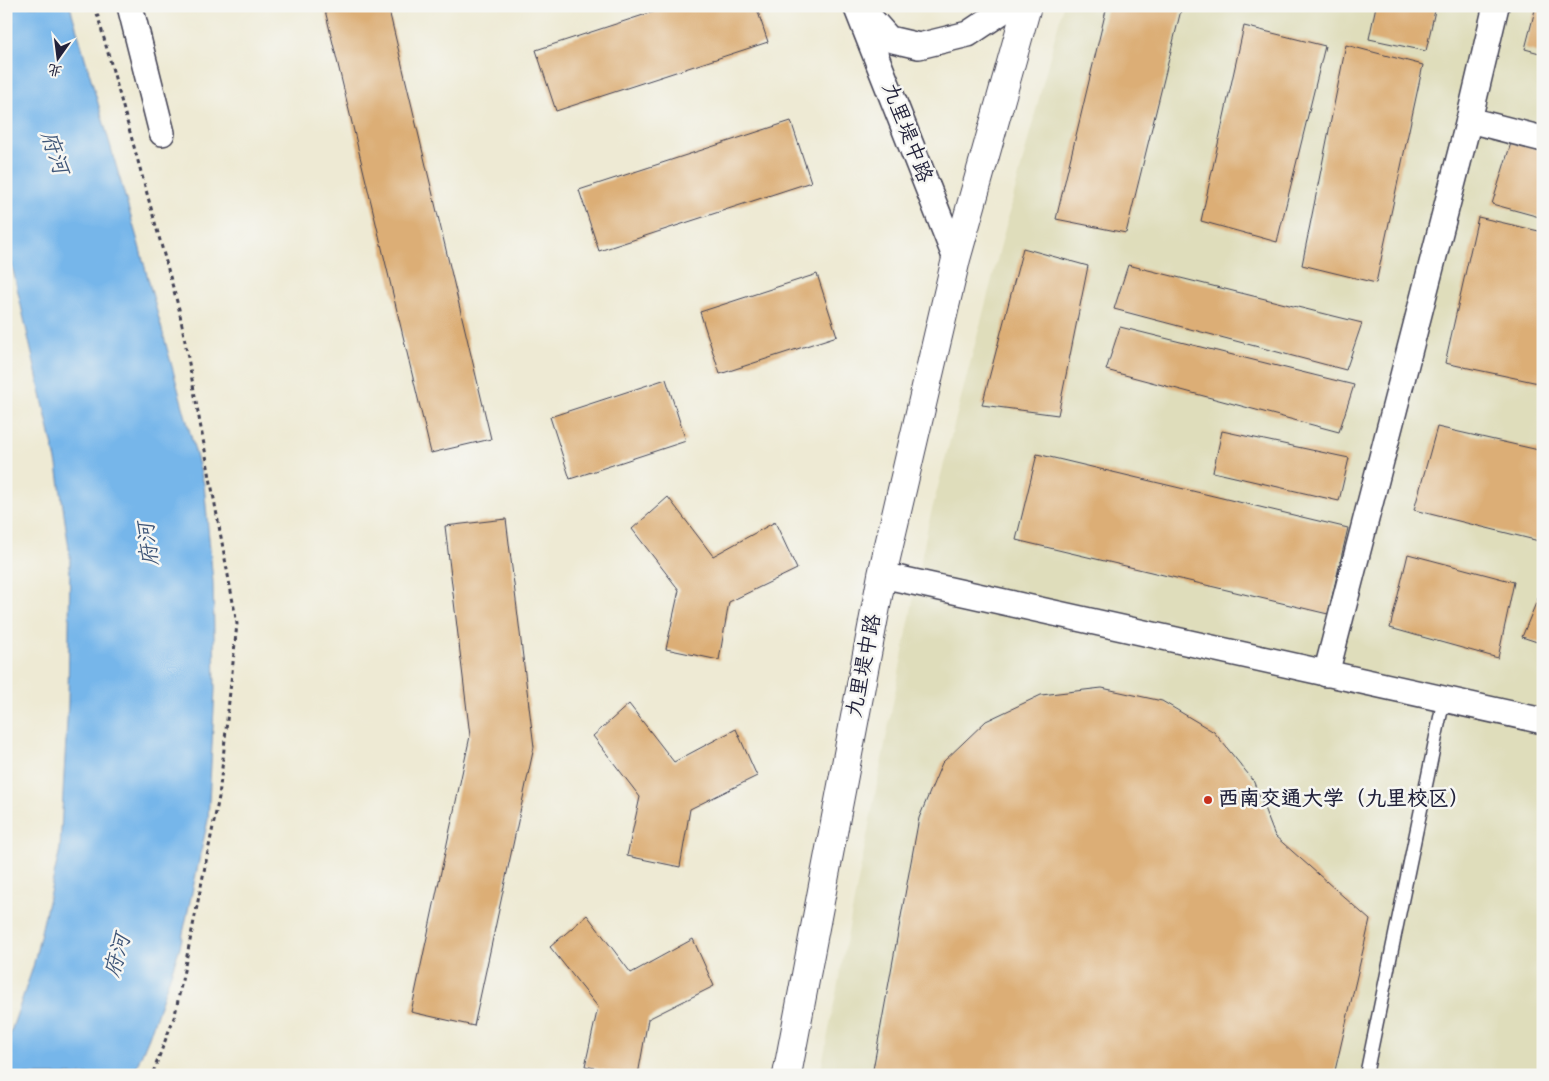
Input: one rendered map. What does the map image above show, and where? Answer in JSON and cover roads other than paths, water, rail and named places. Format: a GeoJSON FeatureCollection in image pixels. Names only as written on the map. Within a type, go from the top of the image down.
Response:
{"type":"FeatureCollection","features":[{"type":"Feature","properties":{"kind":"street"},"geometry":{"type":"LineString","coordinates":[[130,6],[162,133]]}},
{"type":"Feature","properties":{"kind":"street","name":"九里堤中路"},"geometry":{"type":"LineString","coordinates":[[856,6],[956,259]]}},
{"type":"Feature","properties":{"kind":"street"},"geometry":{"type":"LineString","coordinates":[[860,6],[889,39],[920,46],[968,34],[1010,6]]}},
{"type":"Feature","properties":{"kind":"street","name":"九里堤中路"},"geometry":{"type":"LineString","coordinates":[[786,1075],[882,575],[956,259],[1027,6]]}},
{"type":"Feature","properties":{"kind":"street"},"geometry":{"type":"LineString","coordinates":[[1326,674],[1469,120],[1496,6]]}},
{"type":"Feature","properties":{"kind":"street"},"geometry":{"type":"LineString","coordinates":[[1469,120],[1543,139]]}},
{"type":"Feature","properties":{"kind":"street"},"geometry":{"type":"LineString","coordinates":[[882,575],[1543,721]]}},
{"type":"Feature","properties":{"kind":"lane"},"geometry":{"type":"LineString","coordinates":[[1366,1075],[1444,698]]}},
{"type":"Feature","properties":{"kind":"water","name":"府河"},"geometry":{"type":"Polygon","coordinates":[[[6,6],[70,6],[137,238],[204,484],[213,582],[215,689],[208,820],[180,947],[149,1037],[133,1075],[6,1075],[6,1046],[33,967],[60,849],[68,703],[70,556],[57,465],[6,239],[6,6]]]}},
{"type":"Feature","properties":{"kind":"place","name":"西南交通大学（九里校区）"},"geometry":{"type":"Point","coordinates":[1208,800]}}]}
